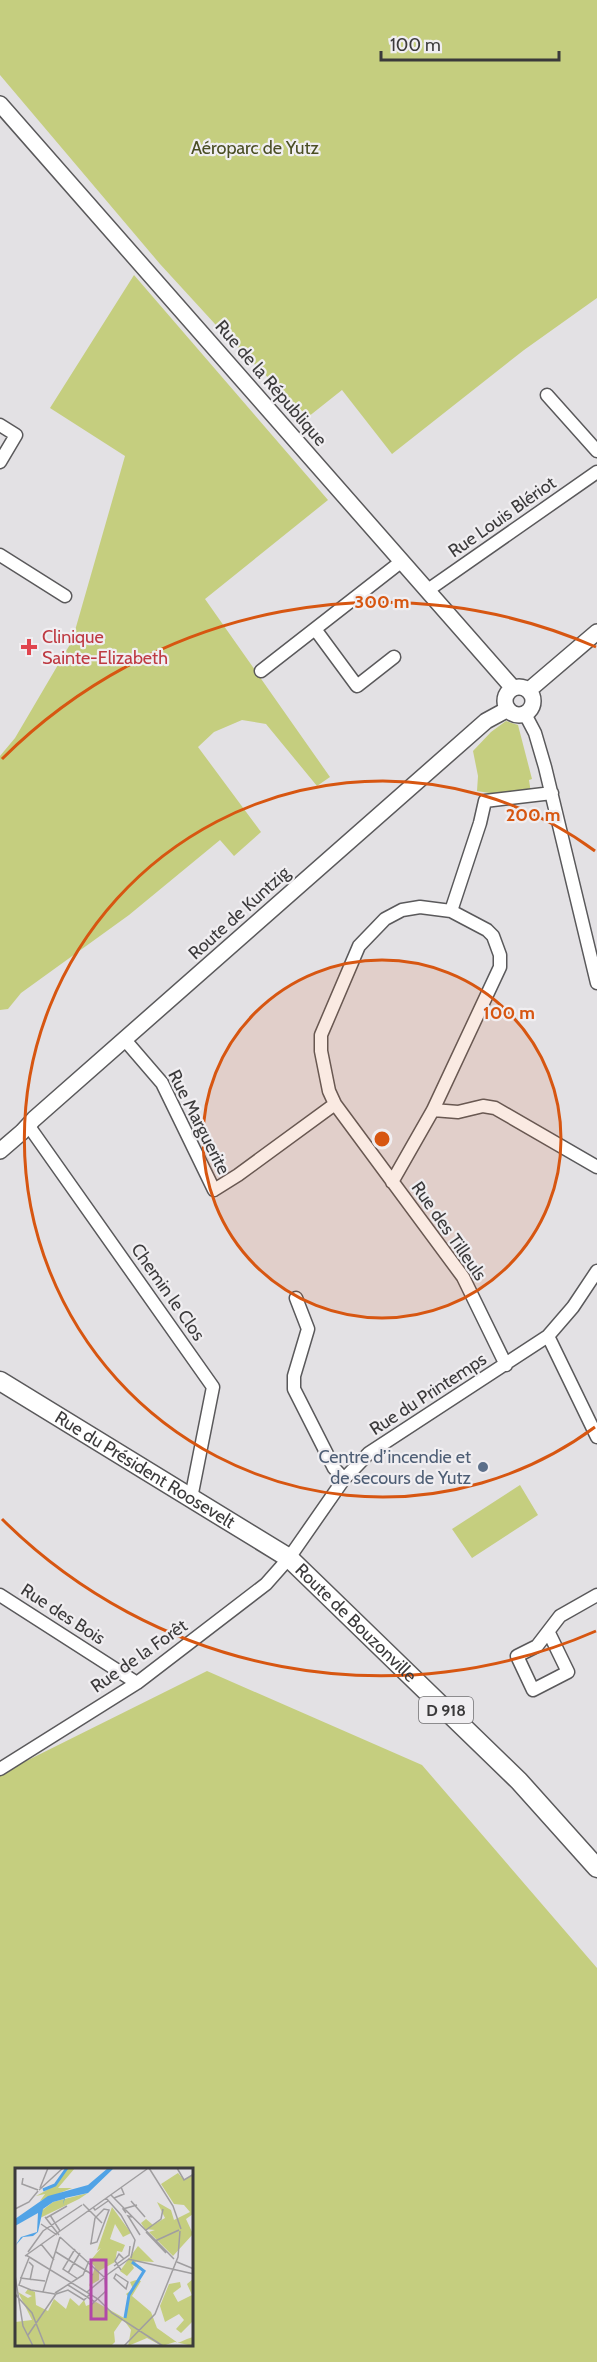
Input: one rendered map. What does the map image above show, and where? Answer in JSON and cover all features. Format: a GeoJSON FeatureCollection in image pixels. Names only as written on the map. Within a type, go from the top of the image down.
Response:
{"type":"FeatureCollection","features":[{"type":"Feature","properties":{"kind":"main road","name":"Rue du Président Roosevelt"},"geometry":{"type":"LineString","coordinates":[[0,1381],[289,1558]]}},
{"type":"Feature","properties":{"kind":"main road","name":"Route de Bouzonville"},"geometry":{"type":"LineString","coordinates":[[289,1558],[519,1781],[597,1868]]}},
{"type":"Feature","properties":{"kind":"street","name":"Rue de la République"},"geometry":{"type":"LineString","coordinates":[[0,104],[513,688]]}},
{"type":"Feature","properties":{"kind":"street"},"geometry":{"type":"LineString","coordinates":[[547,395],[597,451]]}},
{"type":"Feature","properties":{"kind":"street"},"geometry":{"type":"LineString","coordinates":[[0,425],[16,435],[0,462]]}},
{"type":"Feature","properties":{"kind":"street","name":"Rue Louis Blériot"},"geometry":{"type":"LineString","coordinates":[[428,590],[597,472]]}},
{"type":"Feature","properties":{"kind":"street"},"geometry":{"type":"LineString","coordinates":[[0,555],[65,596]]}},
{"type":"Feature","properties":{"kind":"street"},"geometry":{"type":"LineString","coordinates":[[261,671],[402,561]]}},
{"type":"Feature","properties":{"kind":"street"},"geometry":{"type":"LineString","coordinates":[[315,629],[357,686],[394,657]]}},
{"type":"Feature","properties":{"kind":"street"},"geometry":{"type":"LineString","coordinates":[[529,690],[597,632]]}},
{"type":"Feature","properties":{"kind":"street"},"geometry":{"type":"LineString","coordinates":[[520,687],[529,690],[534,703],[531,710],[525,714],[514,714],[508,709],[505,699],[513,688],[520,687]]}},
{"type":"Feature","properties":{"kind":"street","name":"Route de Kuntzig"},"geometry":{"type":"LineString","coordinates":[[0,1151],[478,728],[508,709]]}},
{"type":"Feature","properties":{"kind":"street"},"geometry":{"type":"LineString","coordinates":[[525,714],[535,733],[552,793],[597,983]]}},
{"type":"Feature","properties":{"kind":"street"},"geometry":{"type":"LineString","coordinates":[[451,911],[485,801],[552,793]]}},
{"type":"Feature","properties":{"kind":"street","name":"Rue des Tilleuls"},"geometry":{"type":"LineString","coordinates":[[392,1182],[433,1110],[500,967],[500,955],[493,936],[488,930],[451,911],[420,907],[402,910],[386,919],[359,946],[321,1035],[321,1051],[334,1104],[392,1182],[463,1277],[506,1365]]}},
{"type":"Feature","properties":{"kind":"street","name":"Rue Marguerite"},"geometry":{"type":"LineString","coordinates":[[125,1040],[162,1083],[214,1190],[334,1104]]}},
{"type":"Feature","properties":{"kind":"street"},"geometry":{"type":"LineString","coordinates":[[433,1110],[458,1112],[483,1106],[495,1108],[597,1167]]}},
{"type":"Feature","properties":{"kind":"street","name":"Chemin le Clos"},"geometry":{"type":"LineString","coordinates":[[28,1125],[213,1387],[191,1498]]}},
{"type":"Feature","properties":{"kind":"street","name":"Rue du Printemps"},"geometry":{"type":"LineString","coordinates":[[289,1558],[344,1479],[369,1454],[548,1336],[573,1307],[593,1289],[597,1271]]}},
{"type":"Feature","properties":{"kind":"street"},"geometry":{"type":"LineString","coordinates":[[296,1298],[308,1329],[294,1376],[294,1389],[334,1468],[344,1479]]}},
{"type":"Feature","properties":{"kind":"street"},"geometry":{"type":"LineString","coordinates":[[548,1336],[597,1437]]}},
{"type":"Feature","properties":{"kind":"street","name":"Rue de la Forêt"},"geometry":{"type":"LineString","coordinates":[[0,1769],[137,1683],[266,1584],[289,1558]]}},
{"type":"Feature","properties":{"kind":"street","name":"Rue des Bois"},"geometry":{"type":"LineString","coordinates":[[0,1595],[137,1683]]}},
{"type":"Feature","properties":{"kind":"street"},"geometry":{"type":"LineString","coordinates":[[549,1632],[568,1672],[533,1690],[517,1656],[537,1646],[560,1616],[597,1595]]}},
{"type":"Feature","properties":{"kind":"green space","name":"Aéroparc de Yutz"},"geometry":{"type":"Polygon","coordinates":[[[0,0],[597,0],[597,298],[524,350],[392,454],[342,390],[308,417],[226,336],[160,264],[0,75],[0,0]]]}},
{"type":"Feature","properties":{"kind":"green space"},"geometry":{"type":"Polygon","coordinates":[[[134,275],[328,500],[205,599],[330,777],[317,786],[266,724],[242,720],[214,732],[198,747],[261,832],[234,856],[220,840],[129,915],[21,993],[8,1009],[0,1010],[0,756],[15,738],[72,641],[125,456],[50,408],[134,275]]]}},
{"type":"Feature","properties":{"kind":"green space"},"geometry":{"type":"Polygon","coordinates":[[[506,721],[518,725],[532,779],[529,780],[531,793],[501,795],[477,791],[478,776],[473,751],[491,732],[506,721]]]}},
{"type":"Feature","properties":{"kind":"green space"},"geometry":{"type":"Polygon","coordinates":[[[520,1485],[538,1515],[472,1558],[452,1529],[520,1485]]]}},
{"type":"Feature","properties":{"kind":"green space"},"geometry":{"type":"Polygon","coordinates":[[[207,1671],[422,1765],[597,1968],[597,2362],[0,2362],[0,1774],[207,1671]]]}},
{"type":"Feature","properties":{"kind":"place","name":"Clinique Sainte-Elizabeth"},"geometry":{"type":"Point","coordinates":[29,647]}},
{"type":"Feature","properties":{"kind":"place","name":"Centre d’incendie et de secours de Yutz"},"geometry":{"type":"Point","coordinates":[483,1467]}}]}
